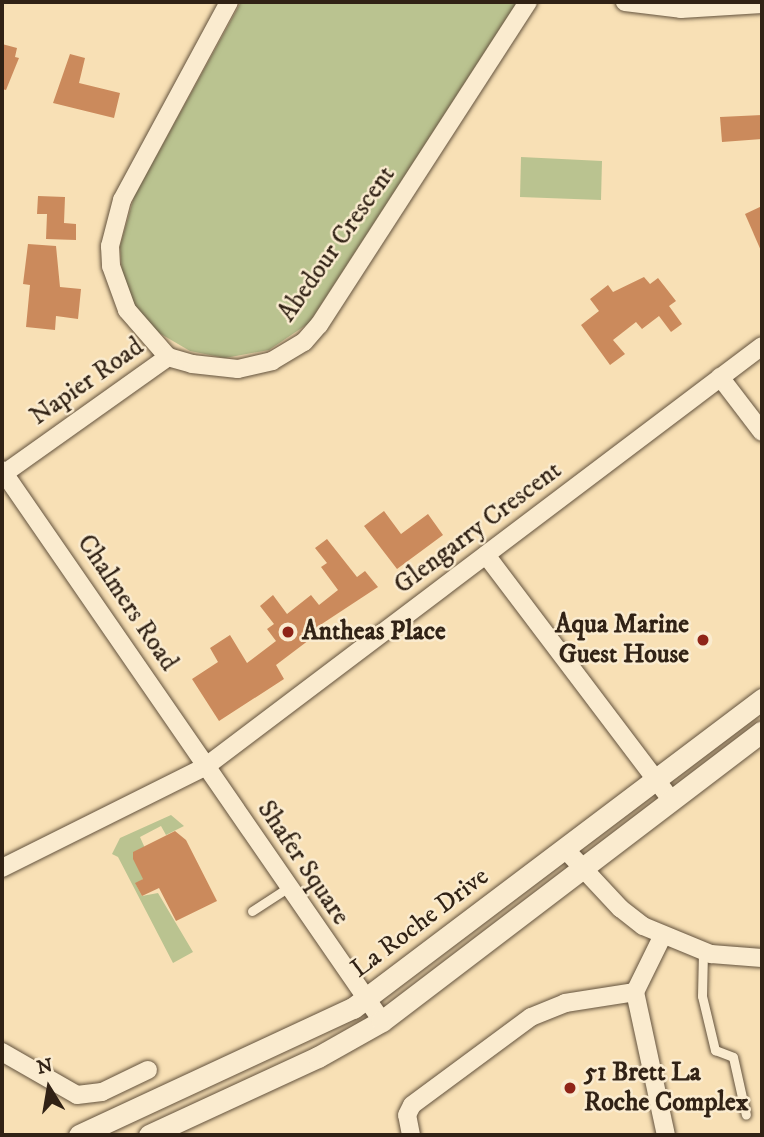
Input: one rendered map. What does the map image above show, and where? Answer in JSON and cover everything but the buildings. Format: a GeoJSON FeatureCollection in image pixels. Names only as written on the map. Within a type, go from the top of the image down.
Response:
{"type":"FeatureCollection","features":[{"type":"Feature","properties":{"kind":"street","name":"Abedour Crescent"},"geometry":{"type":"LineString","coordinates":[[229,2],[114,221],[111,266],[118,292],[140,329],[168,356],[192,365],[238,369],[272,361],[304,342],[528,2]]}},
{"type":"Feature","properties":{"kind":"street"},"geometry":{"type":"LineString","coordinates":[[625,2],[681,9],[762,4]]}},
{"type":"Feature","properties":{"kind":"street","name":"Glengarry Crescent"},"geometry":{"type":"LineString","coordinates":[[2,868],[205,767],[762,346]]}},
{"type":"Feature","properties":{"kind":"street","name":"Napier Road"},"geometry":{"type":"LineString","coordinates":[[3,473],[168,356]]}},
{"type":"Feature","properties":{"kind":"street"},"geometry":{"type":"LineString","coordinates":[[720,377],[762,432]]}},
{"type":"Feature","properties":{"kind":"street","name":"Chalmers Road"},"geometry":{"type":"LineString","coordinates":[[3,473],[205,767]]}},
{"type":"Feature","properties":{"kind":"street"},"geometry":{"type":"LineString","coordinates":[[486,555],[671,800]]}},
{"type":"Feature","properties":{"kind":"street","name":"La Roche Drive"},"geometry":{"type":"LineString","coordinates":[[79,1135],[296,1037],[364,1000],[762,699]]}},
{"type":"Feature","properties":{"kind":"street","name":"La Roche Drive"},"geometry":{"type":"LineString","coordinates":[[149,1135],[318,1057],[382,1021],[762,730]]}},
{"type":"Feature","properties":{"kind":"street","name":"Shafer Square"},"geometry":{"type":"LineString","coordinates":[[205,767],[364,1000],[382,1021]]}},
{"type":"Feature","properties":{"kind":"street"},"geometry":{"type":"LineString","coordinates":[[565,849],[620,908],[663,935],[704,952],[762,958]]}},
{"type":"Feature","properties":{"kind":"street"},"geometry":{"type":"LineString","coordinates":[[663,935],[635,992],[666,1135]]}},
{"type":"Feature","properties":{"kind":"street"},"geometry":{"type":"LineString","coordinates":[[411,1135],[407,1115],[412,1105],[531,1017],[565,1003],[635,992]]}},
{"type":"Feature","properties":{"kind":"street"},"geometry":{"type":"LineString","coordinates":[[2,1052],[77,1095],[102,1091],[148,1070]]}},
{"type":"Feature","properties":{"kind":"lane"},"geometry":{"type":"LineString","coordinates":[[252,911],[289,887]]}},
{"type":"Feature","properties":{"kind":"lane"},"geometry":{"type":"LineString","coordinates":[[704,952],[702,996],[715,1050],[733,1057],[746,1115]]}},
{"type":"Feature","properties":{"kind":"green space"},"geometry":{"type":"Polygon","coordinates":[[[241,2],[517,2],[309,323],[269,350],[225,358],[190,351],[154,330],[131,300],[122,273],[120,246],[134,197],[241,2]]]}},
{"type":"Feature","properties":{"kind":"green space"},"geometry":{"type":"Polygon","coordinates":[[[521,157],[602,161],[601,200],[520,197],[521,157]]]}},
{"type":"Feature","properties":{"kind":"green space"},"geometry":{"type":"Polygon","coordinates":[[[171,815],[184,826],[166,835],[161,826],[140,837],[144,846],[143,879],[136,884],[142,896],[158,893],[193,952],[173,963],[118,857],[112,854],[120,838],[171,815]]]}},
{"type":"Feature","properties":{"kind":"place","name":"Antheas Place"},"geometry":{"type":"Point","coordinates":[288,632]}},
{"type":"Feature","properties":{"kind":"place","name":"Aqua Marine Guest House"},"geometry":{"type":"Point","coordinates":[703,640]}},
{"type":"Feature","properties":{"kind":"place","name":"51 Brett La Roche Complex"},"geometry":{"type":"Point","coordinates":[570,1088]}}]}
